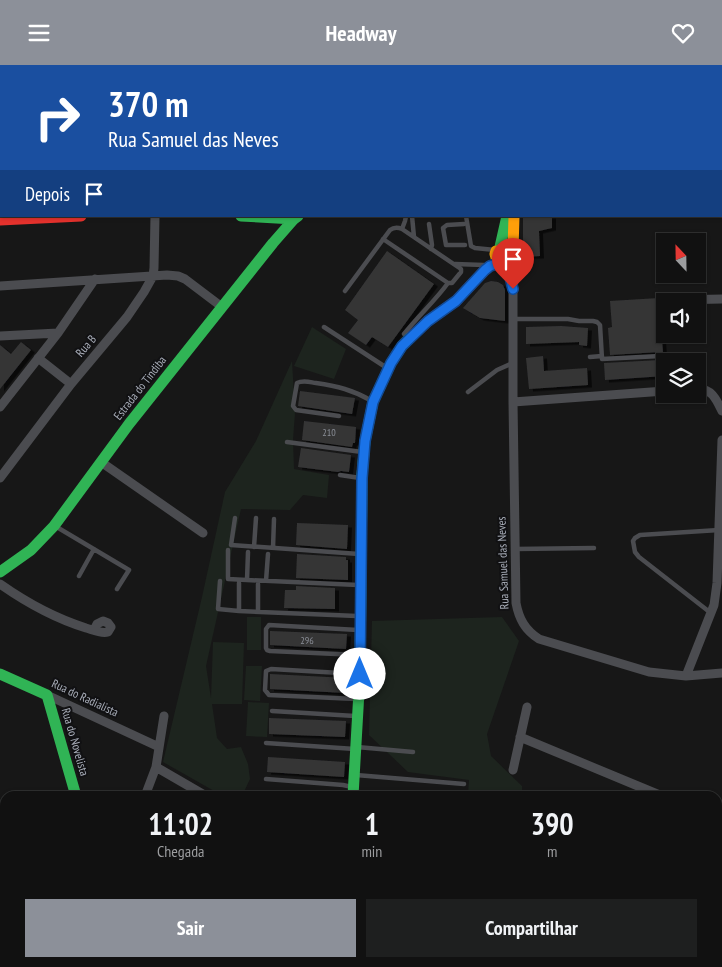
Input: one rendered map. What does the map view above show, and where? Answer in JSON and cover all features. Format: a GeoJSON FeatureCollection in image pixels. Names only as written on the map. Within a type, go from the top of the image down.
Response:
{"type":"FeatureCollection","features":[{"type":"Feature","properties":{"kind":"street"},"geometry":{"type":"LineString","coordinates":[[1,217],[52,217]]}},
{"type":"Feature","properties":{"kind":"street","name":"Rua B"},"geometry":{"type":"LineString","coordinates":[[0,479],[71,385],[127,317],[144,292],[153,276],[155,217]]}},
{"type":"Feature","properties":{"kind":"street","name":"Estrada do Tindiba"},"geometry":{"type":"LineString","coordinates":[[0,572],[31,550],[54,526],[136,416],[280,233],[296,217]]}},
{"type":"Feature","properties":{"kind":"street"},"geometry":{"type":"LineString","coordinates":[[506,217],[506,224],[495,258],[507,260]]}},
{"type":"Feature","properties":{"kind":"street","name":"Rua Samuel das Neves"},"geometry":{"type":"LineString","coordinates":[[514,217],[507,260],[515,273],[513,289],[515,549],[517,608],[523,625],[530,634],[539,639],[649,672],[686,676],[722,673]]}},
{"type":"Feature","properties":{"kind":"street"},"geometry":{"type":"LineString","coordinates":[[476,279],[497,249],[506,246],[507,260]]}},
{"type":"Feature","properties":{"kind":"street"},"geometry":{"type":"LineString","coordinates":[[353,791],[360,674],[360,554],[363,452],[373,402],[388,369],[402,346],[428,321],[456,301],[490,266],[507,260]]}},
{"type":"Feature","properties":{"kind":"street"},"geometry":{"type":"LineString","coordinates":[[0,286],[95,279],[178,276],[185,279],[222,307]]}},
{"type":"Feature","properties":{"kind":"street"},"geometry":{"type":"LineString","coordinates":[[0,407],[58,333],[95,279]]}},
{"type":"Feature","properties":{"kind":"street"},"geometry":{"type":"LineString","coordinates":[[706,299],[722,299]]}},
{"type":"Feature","properties":{"kind":"street"},"geometry":{"type":"LineString","coordinates":[[0,335],[58,333]]}},
{"type":"Feature","properties":{"kind":"street"},"geometry":{"type":"LineString","coordinates":[[38,358],[71,385]]}},
{"type":"Feature","properties":{"kind":"street"},"geometry":{"type":"LineString","coordinates":[[706,391],[711,393],[716,399],[722,411]]}},
{"type":"Feature","properties":{"kind":"street"},"geometry":{"type":"LineString","coordinates":[[513,401],[656,392]]}},
{"type":"Feature","properties":{"kind":"street"},"geometry":{"type":"LineString","coordinates":[[686,676],[712,612],[719,583],[722,440]]}},
{"type":"Feature","properties":{"kind":"street"},"geometry":{"type":"LineString","coordinates":[[101,462],[203,533]]}},
{"type":"Feature","properties":{"kind":"street"},"geometry":{"type":"LineString","coordinates":[[0,584],[24,601],[45,612],[94,630]]}},
{"type":"Feature","properties":{"kind":"street","name":"Rua do Radialista"},"geometry":{"type":"LineString","coordinates":[[0,674],[159,747]]}},
{"type":"Feature","properties":{"kind":"street","name":"Rua do Novelista"},"geometry":{"type":"LineString","coordinates":[[47,695],[75,791]]}},
{"type":"Feature","properties":{"kind":"street"},"geometry":{"type":"LineString","coordinates":[[513,771],[528,707]]}},
{"type":"Feature","properties":{"kind":"street"},"geometry":{"type":"LineString","coordinates":[[147,791],[156,767],[164,716]]}},
{"type":"Feature","properties":{"kind":"street"},"geometry":{"type":"LineString","coordinates":[[520,737],[650,791]]}},
{"type":"Feature","properties":{"kind":"street"},"geometry":{"type":"LineString","coordinates":[[156,767],[197,791]]}},
{"type":"Feature","properties":{"kind":"lane"},"geometry":{"type":"LineString","coordinates":[[402,229],[406,217]]}},
{"type":"Feature","properties":{"kind":"lane"},"geometry":{"type":"LineString","coordinates":[[412,217],[414,237]]}},
{"type":"Feature","properties":{"kind":"lane"},"geometry":{"type":"LineString","coordinates":[[466,217],[471,246],[475,248],[497,249]]}},
{"type":"Feature","properties":{"kind":"lane"},"geometry":{"type":"LineString","coordinates":[[429,224],[431,249]]}},
{"type":"Feature","properties":{"kind":"lane"},"geometry":{"type":"LineString","coordinates":[[464,224],[447,225],[443,228],[446,245],[465,245]]}},
{"type":"Feature","properties":{"kind":"lane"},"geometry":{"type":"LineString","coordinates":[[345,291],[392,228],[398,227],[402,229],[461,269],[452,283],[448,283],[404,334]]}},
{"type":"Feature","properties":{"kind":"lane"},"geometry":{"type":"LineString","coordinates":[[431,237],[444,235]]}},
{"type":"Feature","properties":{"kind":"lane"},"geometry":{"type":"LineString","coordinates":[[383,239],[448,283]]}},
{"type":"Feature","properties":{"kind":"lane"},"geometry":{"type":"LineString","coordinates":[[454,265],[484,265]]}},
{"type":"Feature","properties":{"kind":"lane"},"geometry":{"type":"LineString","coordinates":[[513,319],[568,319],[597,322],[600,325],[602,359],[656,356]]}},
{"type":"Feature","properties":{"kind":"lane"},"geometry":{"type":"LineString","coordinates":[[324,327],[388,369]]}},
{"type":"Feature","properties":{"kind":"lane"},"geometry":{"type":"LineString","coordinates":[[590,357],[602,356]]}},
{"type":"Feature","properties":{"kind":"lane"},"geometry":{"type":"LineString","coordinates":[[468,392],[497,370],[513,363]]}},
{"type":"Feature","properties":{"kind":"lane"},"geometry":{"type":"LineString","coordinates":[[339,416],[296,410],[293,406],[297,383],[302,381],[335,385],[373,402]]}},
{"type":"Feature","properties":{"kind":"lane"},"geometry":{"type":"LineString","coordinates":[[287,442],[363,452]]}},
{"type":"Feature","properties":{"kind":"lane"},"geometry":{"type":"LineString","coordinates":[[349,473],[362,477]]}},
{"type":"Feature","properties":{"kind":"lane"},"geometry":{"type":"LineString","coordinates":[[340,475],[362,477]]}},
{"type":"Feature","properties":{"kind":"lane"},"geometry":{"type":"LineString","coordinates":[[235,517],[231,545],[360,554]]}},
{"type":"Feature","properties":{"kind":"lane"},"geometry":{"type":"LineString","coordinates":[[254,547],[256,519]]}},
{"type":"Feature","properties":{"kind":"lane"},"geometry":{"type":"LineString","coordinates":[[273,548],[274,519]]}},
{"type":"Feature","properties":{"kind":"lane"},"geometry":{"type":"LineString","coordinates":[[54,526],[129,570],[116,589]]}},
{"type":"Feature","properties":{"kind":"lane"},"geometry":{"type":"LineString","coordinates":[[712,612],[639,557],[633,547],[633,541],[640,535],[719,530]]}},
{"type":"Feature","properties":{"kind":"lane"},"geometry":{"type":"LineString","coordinates":[[515,549],[594,548]]}},
{"type":"Feature","properties":{"kind":"lane"},"geometry":{"type":"LineString","coordinates":[[79,576],[94,549]]}},
{"type":"Feature","properties":{"kind":"lane"},"geometry":{"type":"LineString","coordinates":[[228,549],[228,579],[360,585]]}},
{"type":"Feature","properties":{"kind":"lane"},"geometry":{"type":"LineString","coordinates":[[247,580],[248,552]]}},
{"type":"Feature","properties":{"kind":"lane"},"geometry":{"type":"LineString","coordinates":[[266,581],[268,554]]}},
{"type":"Feature","properties":{"kind":"lane"},"geometry":{"type":"LineString","coordinates":[[220,581],[218,609],[360,616]]}},
{"type":"Feature","properties":{"kind":"lane"},"geometry":{"type":"LineString","coordinates":[[239,583],[239,611]]}},
{"type":"Feature","properties":{"kind":"lane"},"geometry":{"type":"LineString","coordinates":[[258,584],[258,612]]}},
{"type":"Feature","properties":{"kind":"lane"},"geometry":{"type":"LineString","coordinates":[[360,630],[269,625],[266,629],[266,648],[270,651],[360,655]]}},
{"type":"Feature","properties":{"kind":"lane"},"geometry":{"type":"LineString","coordinates":[[358,700],[269,695],[265,691],[266,671],[270,669],[360,674]]}},
{"type":"Feature","properties":{"kind":"lane"},"geometry":{"type":"LineString","coordinates":[[272,711],[358,716]]}},
{"type":"Feature","properties":{"kind":"lane"},"geometry":{"type":"LineString","coordinates":[[266,743],[413,752]]}},
{"type":"Feature","properties":{"kind":"lane"},"geometry":{"type":"LineString","coordinates":[[354,775],[464,784]]}},
{"type":"Feature","properties":{"kind":"lane"},"geometry":{"type":"LineString","coordinates":[[266,779],[343,785],[352,791]]}},
{"type":"Feature","properties":{"kind":"shaded area"},"geometry":{"type":"Polygon","coordinates":[[[312,327],[346,349],[334,379],[294,366],[312,327]]]}},
{"type":"Feature","properties":{"kind":"shaded area"},"geometry":{"type":"Polygon","coordinates":[[[292,361],[295,413],[293,440],[294,469],[329,475],[327,498],[303,495],[290,510],[241,509],[206,666],[211,698],[213,642],[244,643],[242,704],[212,704],[217,738],[227,749],[241,747],[248,764],[250,779],[244,791],[214,791],[163,762],[225,492],[256,441],[292,361]]]}},
{"type":"Feature","properties":{"kind":"shaded area"},"geometry":{"type":"Polygon","coordinates":[[[247,617],[261,617],[261,650],[247,650],[247,617]]]}},
{"type":"Feature","properties":{"kind":"shaded area"},"geometry":{"type":"Polygon","coordinates":[[[502,617],[519,641],[487,734],[491,756],[522,786],[522,791],[468,791],[469,780],[408,772],[369,735],[372,621],[502,617]]]}},
{"type":"Feature","properties":{"kind":"shaded area"},"geometry":{"type":"Polygon","coordinates":[[[246,666],[262,666],[260,701],[244,700],[246,666]]]}},
{"type":"Feature","properties":{"kind":"shaded area"},"geometry":{"type":"Polygon","coordinates":[[[248,702],[269,703],[267,737],[246,736],[248,702]]]}},
{"type":"Feature","properties":{"kind":"building"},"geometry":{"type":"Polygon","coordinates":[[[523,217],[552,217],[552,228],[539,231],[540,256],[523,257],[523,217]]]}},
{"type":"Feature","properties":{"kind":"building"},"geometry":{"type":"Polygon","coordinates":[[[387,251],[434,284],[388,347],[372,337],[366,345],[348,333],[358,320],[345,310],[387,251]]]}},
{"type":"Feature","properties":{"kind":"building"},"geometry":{"type":"Polygon","coordinates":[[[491,281],[503,285],[505,290],[505,321],[480,318],[463,308],[485,283],[491,281]]]}},
{"type":"Feature","properties":{"kind":"building"},"geometry":{"type":"Polygon","coordinates":[[[656,298],[656,343],[662,343],[663,353],[610,355],[608,328],[612,327],[610,301],[656,298]]]}},
{"type":"Feature","properties":{"kind":"building"},"geometry":{"type":"Polygon","coordinates":[[[561,326],[588,328],[587,346],[579,345],[579,342],[526,344],[526,327],[561,326]]]}},
{"type":"Feature","properties":{"kind":"building"},"geometry":{"type":"Polygon","coordinates":[[[21,342],[31,350],[0,389],[0,345],[11,354],[21,342]]]}},
{"type":"Feature","properties":{"kind":"building"},"geometry":{"type":"Polygon","coordinates":[[[543,356],[544,371],[587,368],[588,385],[529,389],[526,358],[543,356]]]}},
{"type":"Feature","properties":{"kind":"building"},"geometry":{"type":"Polygon","coordinates":[[[656,360],[656,377],[605,380],[604,363],[656,360]]]}},
{"type":"Feature","properties":{"kind":"building"},"geometry":{"type":"Polygon","coordinates":[[[300,391],[355,398],[352,414],[298,406],[300,391]]]}},
{"type":"Feature","properties":{"kind":"building"},"geometry":{"type":"Polygon","coordinates":[[[304,421],[356,427],[355,443],[353,443],[352,447],[302,440],[304,421]]]}},
{"type":"Feature","properties":{"kind":"building"},"geometry":{"type":"Polygon","coordinates":[[[301,448],[351,455],[349,472],[298,467],[301,448]]]}},
{"type":"Feature","properties":{"kind":"building"},"geometry":{"type":"Polygon","coordinates":[[[297,523],[348,525],[347,549],[296,545],[297,523]]]}},
{"type":"Feature","properties":{"kind":"building"},"geometry":{"type":"Polygon","coordinates":[[[297,554],[346,557],[346,560],[348,560],[348,580],[296,578],[297,554]]]}},
{"type":"Feature","properties":{"kind":"building"},"geometry":{"type":"Polygon","coordinates":[[[296,586],[335,588],[335,609],[284,608],[285,590],[296,590],[296,586]]]}},
{"type":"Feature","properties":{"kind":"building"},"geometry":{"type":"Polygon","coordinates":[[[270,631],[347,634],[346,649],[270,645],[270,631]]]}},
{"type":"Feature","properties":{"kind":"building"},"geometry":{"type":"Polygon","coordinates":[[[270,674],[347,678],[346,693],[270,689],[270,674]]]}},
{"type":"Feature","properties":{"kind":"building"},"geometry":{"type":"Polygon","coordinates":[[[269,718],[346,721],[345,737],[269,734],[269,718]]]}},
{"type":"Feature","properties":{"kind":"building"},"geometry":{"type":"Polygon","coordinates":[[[268,757],[345,762],[344,777],[267,772],[268,757]]]}},
{"type":"Feature","properties":{"kind":"traffic: fast"},"geometry":{"type":"LineString","coordinates":[[259,217],[294,219]]}},
{"type":"Feature","properties":{"kind":"traffic: fast"},"geometry":{"type":"LineString","coordinates":[[0,572],[31,550],[54,526],[129,424],[273,243],[297,217]]}},
{"type":"Feature","properties":{"kind":"traffic: fast"},"geometry":{"type":"LineString","coordinates":[[500,247],[507,217]]}},
{"type":"Feature","properties":{"kind":"traffic: fast"},"geometry":{"type":"LineString","coordinates":[[353,791],[360,674],[362,475],[365,441],[373,402],[391,363],[402,346],[411,337]]}},
{"type":"Feature","properties":{"kind":"traffic: fast"},"geometry":{"type":"LineString","coordinates":[[0,674],[47,695],[75,791]]}},
{"type":"Feature","properties":{"kind":"traffic: slow"},"geometry":{"type":"LineString","coordinates":[[496,251],[497,261],[504,265],[510,263],[514,258],[514,217]]}},
{"type":"Feature","properties":{"kind":"traffic: jam"},"geometry":{"type":"LineString","coordinates":[[0,220],[61,217]]}},
{"type":"Feature","properties":{"kind":"traffic: jam"},"geometry":{"type":"LineString","coordinates":[[411,337],[428,321],[456,301],[485,270],[499,263]]}},
{"type":"Feature","properties":{"kind":"route"},"geometry":{"type":"LineString","coordinates":[[360,674],[360,554],[363,452],[373,402],[382,380],[402,346],[428,321],[456,301],[485,270],[499,263],[504,265],[510,275],[513,289]]}}]}
